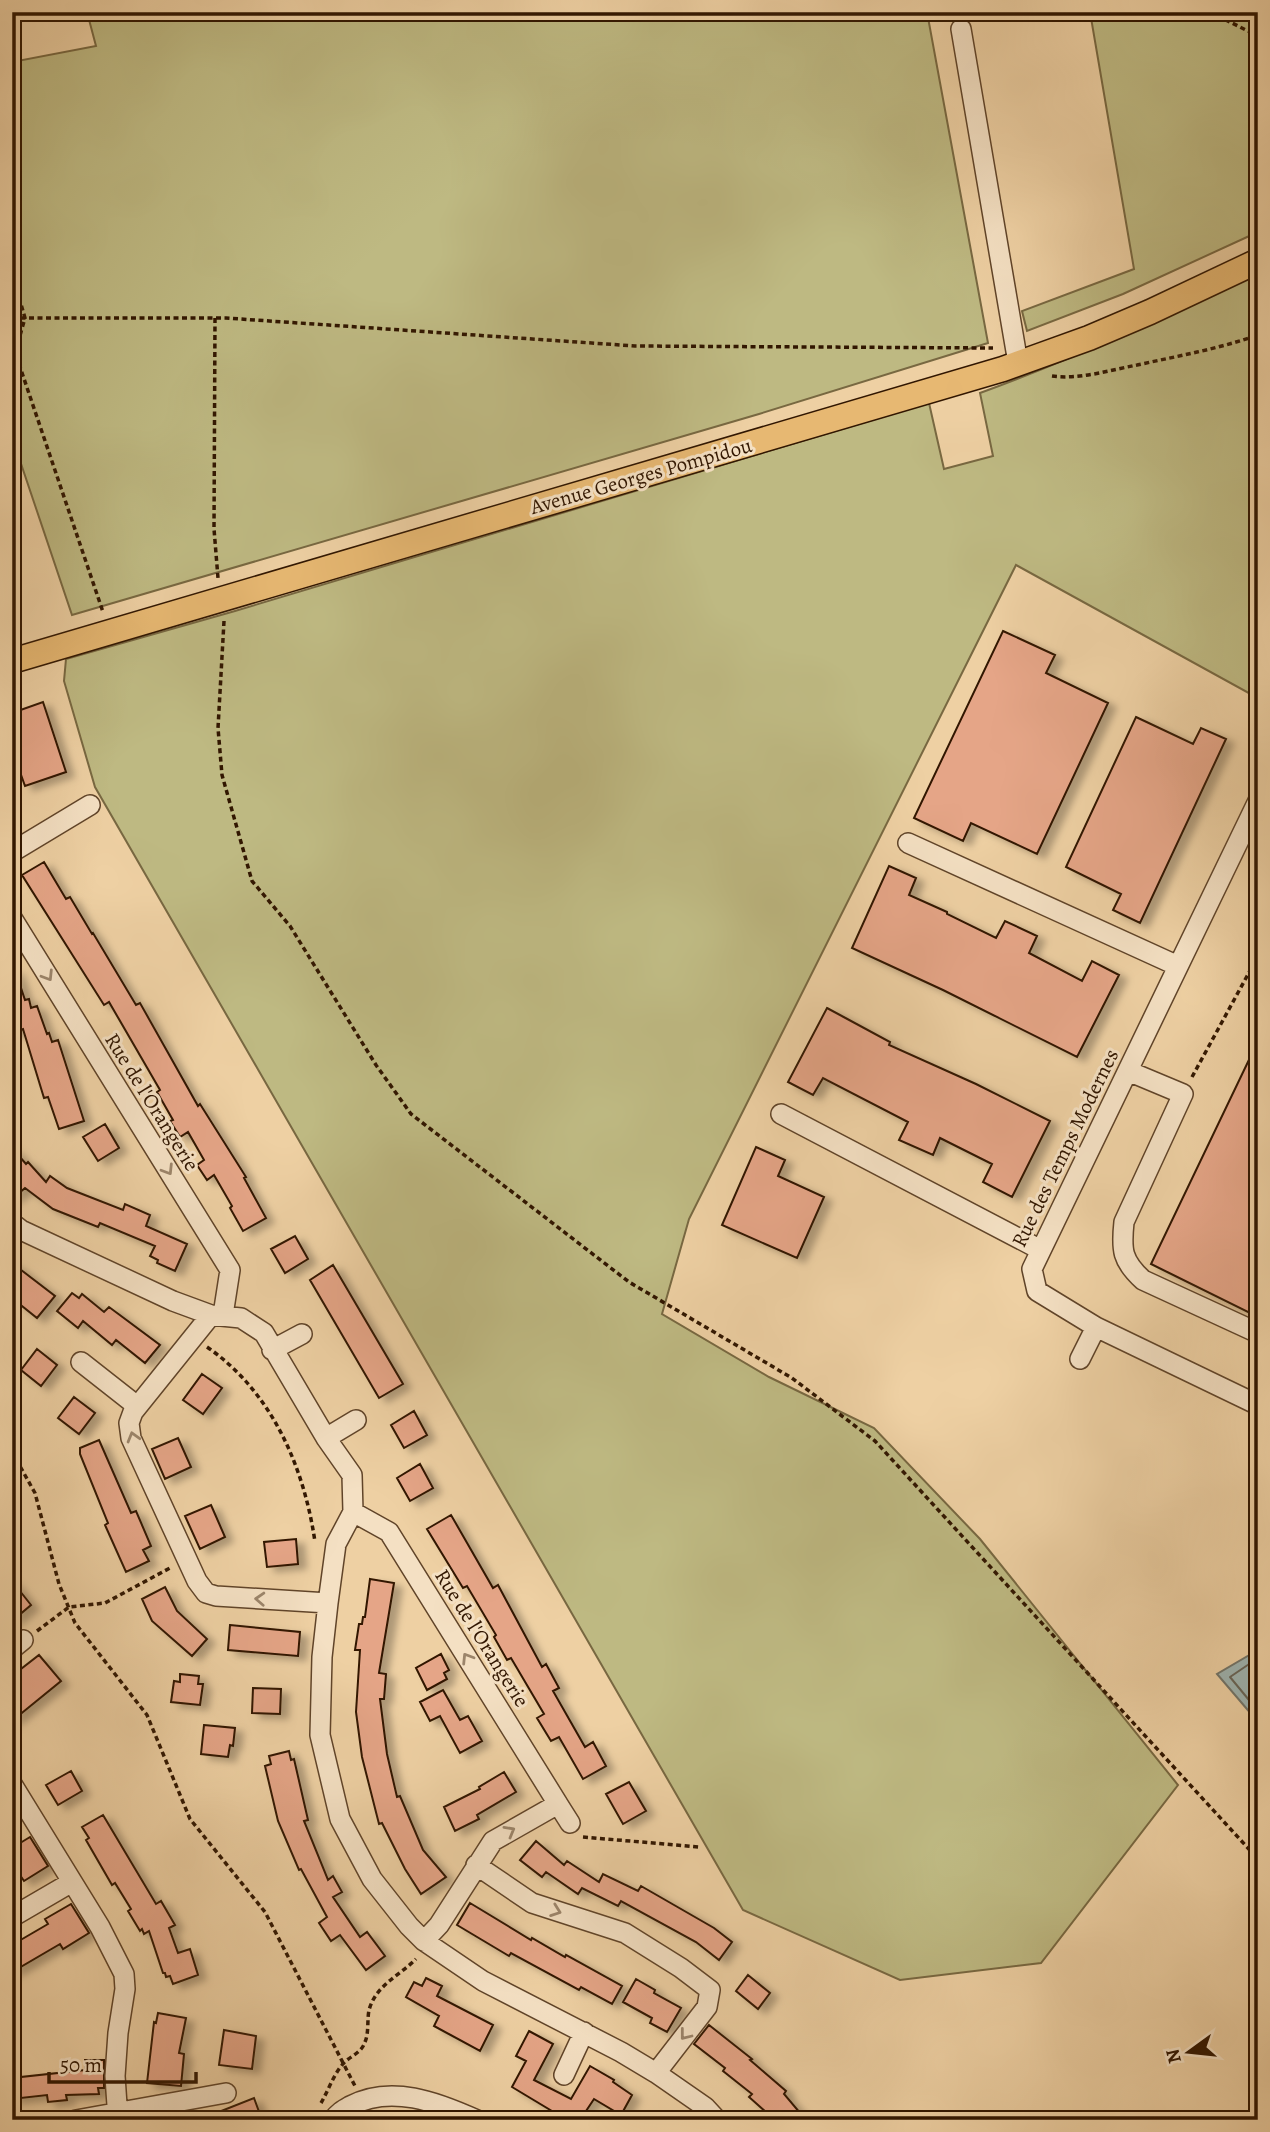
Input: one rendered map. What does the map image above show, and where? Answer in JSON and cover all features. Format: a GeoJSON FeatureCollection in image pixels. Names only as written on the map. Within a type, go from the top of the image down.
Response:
{"type":"FeatureCollection","features":[{"type":"Feature","properties":{"kind":"main road","name":"Avenue Georges Pompidou"},"geometry":{"type":"LineString","coordinates":[[12,661],[1018,363],[1089,338],[1258,261]]}},
{"type":"Feature","properties":{"kind":"street"},"geometry":{"type":"LineString","coordinates":[[961,29],[1018,363]]}},
{"type":"Feature","properties":{"kind":"street","name":"Rue des Temps Modernes"},"geometry":{"type":"LineString","coordinates":[[1258,802],[1032,1269],[1037,1291],[1096,1327],[1258,1405]]}},
{"type":"Feature","properties":{"kind":"street"},"geometry":{"type":"LineString","coordinates":[[12,852],[90,805]]}},
{"type":"Feature","properties":{"kind":"street"},"geometry":{"type":"LineString","coordinates":[[908,843],[1178,966]]}},
{"type":"Feature","properties":{"kind":"street","name":"Rue de l'Orangerie"},"geometry":{"type":"LineString","coordinates":[[12,918],[230,1270],[217,1315],[137,1406]]}},
{"type":"Feature","properties":{"kind":"street"},"geometry":{"type":"LineString","coordinates":[[1128,1071],[1183,1094],[1124,1222],[1122,1243],[1129,1267],[1143,1280],[1258,1333]]}},
{"type":"Feature","properties":{"kind":"street"},"geometry":{"type":"LineString","coordinates":[[781,1114],[1041,1250]]}},
{"type":"Feature","properties":{"kind":"street"},"geometry":{"type":"LineString","coordinates":[[12,1223],[21,1230],[162,1296],[217,1315],[241,1318],[264,1333],[326,1438],[352,1475],[353,1512],[335,1544],[322,1657],[320,1735],[340,1819],[372,1879],[424,1941],[483,1981],[584,2032],[656,2073],[705,2107],[717,2120]]}},
{"type":"Feature","properties":{"kind":"street"},"geometry":{"type":"LineString","coordinates":[[1080,1359],[1096,1327]]}},
{"type":"Feature","properties":{"kind":"street"},"geometry":{"type":"LineString","coordinates":[[272,1350],[302,1334]]}},
{"type":"Feature","properties":{"kind":"street"},"geometry":{"type":"LineString","coordinates":[[81,1362],[137,1406],[129,1423],[131,1438],[202,1589],[216,1596],[328,1603]]}},
{"type":"Feature","properties":{"kind":"street"},"geometry":{"type":"LineString","coordinates":[[326,1438],[356,1420]]}},
{"type":"Feature","properties":{"kind":"street","name":"Rue de l'Orangerie"},"geometry":{"type":"LineString","coordinates":[[353,1512],[389,1532],[570,1822]]}},
{"type":"Feature","properties":{"kind":"street"},"geometry":{"type":"LineString","coordinates":[[12,1784],[100,1927],[124,1974],[125,1989],[117,2044],[118,2116]]}},
{"type":"Feature","properties":{"kind":"street"},"geometry":{"type":"LineString","coordinates":[[424,1941],[439,1925],[493,1841],[558,1804]]}},
{"type":"Feature","properties":{"kind":"street"},"geometry":{"type":"LineString","coordinates":[[476,1865],[532,1903],[625,1933],[681,1968],[710,1990],[707,2007],[656,2073]]}},
{"type":"Feature","properties":{"kind":"street"},"geometry":{"type":"LineString","coordinates":[[12,1917],[72,1882]]}},
{"type":"Feature","properties":{"kind":"street"},"geometry":{"type":"LineString","coordinates":[[564,2075],[584,2032]]}},
{"type":"Feature","properties":{"kind":"street"},"geometry":{"type":"LineString","coordinates":[[76,2120],[118,2116],[226,2093]]}},
{"type":"Feature","properties":{"kind":"street"},"geometry":{"type":"LineString","coordinates":[[325,2114],[337,2114],[362,2100],[389,2095],[414,2097],[477,2120]]}},
{"type":"Feature","properties":{"kind":"path"},"geometry":{"type":"LineString","coordinates":[[1210,12],[1258,36]]}},
{"type":"Feature","properties":{"kind":"path"},"geometry":{"type":"LineString","coordinates":[[12,273],[25,318],[19,339],[19,364],[104,614],[92,618]]}},
{"type":"Feature","properties":{"kind":"path"},"geometry":{"type":"LineString","coordinates":[[12,318],[215,318],[635,346],[995,348],[968,356]]}},
{"type":"Feature","properties":{"kind":"path"},"geometry":{"type":"LineString","coordinates":[[215,318],[214,529],[218,578]]}},
{"type":"Feature","properties":{"kind":"path"},"geometry":{"type":"LineString","coordinates":[[1051,376],[1063,378],[1117,369],[1226,346],[1258,335]]}},
{"type":"Feature","properties":{"kind":"path"},"geometry":{"type":"LineString","coordinates":[[206,582],[224,576]]}},
{"type":"Feature","properties":{"kind":"path"},"geometry":{"type":"LineString","coordinates":[[224,615],[218,728],[222,775],[252,881],[290,926],[376,1065],[411,1114],[629,1282],[792,1378],[875,1441],[1258,1859]]}},
{"type":"Feature","properties":{"kind":"path"},"geometry":{"type":"LineString","coordinates":[[1183,1094],[1258,956]]}},
{"type":"Feature","properties":{"kind":"path"},"geometry":{"type":"LineString","coordinates":[[194,1338],[219,1355],[251,1387],[274,1418],[298,1470],[317,1553]]}},
{"type":"Feature","properties":{"kind":"path"},"geometry":{"type":"LineString","coordinates":[[12,1452],[35,1493],[59,1584],[75,1623],[147,1715],[190,1819],[265,1912],[362,2100]]}},
{"type":"Feature","properties":{"kind":"path"},"geometry":{"type":"LineString","coordinates":[[18,1645],[69,1607],[105,1603],[187,1559]]}},
{"type":"Feature","properties":{"kind":"path"},"geometry":{"type":"LineString","coordinates":[[570,1822],[584,1839],[699,1847]]}},
{"type":"Feature","properties":{"kind":"path"},"geometry":{"type":"LineString","coordinates":[[325,2114],[343,2063],[359,2052],[366,2041],[367,2020],[372,2001],[384,1983],[398,1976],[417,1958],[424,1941]]}},
{"type":"Feature","properties":{"kind":"shaded area"},"geometry":{"type":"Polygon","coordinates":[[[87,12],[927,12],[988,343],[759,414],[72,615],[12,437],[12,62],[96,46],[87,12]]]}},
{"type":"Feature","properties":{"kind":"shaded area"},"geometry":{"type":"Polygon","coordinates":[[[1090,12],[1258,12],[1258,232],[1123,294],[1027,331],[1022,311],[1134,269],[1090,12]]]}},
{"type":"Feature","properties":{"kind":"shaded area"},"geometry":{"type":"Polygon","coordinates":[[[1258,273],[1256,697],[1016,565],[689,1219],[662,1314],[769,1377],[874,1428],[980,1539],[1178,1785],[1041,1963],[900,1980],[743,1910],[95,787],[64,681],[66,659],[929,403],[944,469],[993,456],[980,393],[1051,366],[1258,273]]]}},
{"type":"Feature","properties":{"kind":"water"},"geometry":{"type":"Polygon","coordinates":[[[1258,1650],[1258,1722],[1217,1674],[1258,1650]]]}},
{"type":"Feature","properties":{"kind":"building"},"geometry":{"type":"Polygon","coordinates":[[[1003,631],[1055,655],[1046,673],[1108,703],[1037,854],[971,823],[963,841],[914,818],[1003,631]]]}},
{"type":"Feature","properties":{"kind":"building"},"geometry":{"type":"Polygon","coordinates":[[[43,702],[66,772],[25,786],[15,758],[12,759],[12,713],[43,702]]]}},
{"type":"Feature","properties":{"kind":"building"},"geometry":{"type":"Polygon","coordinates":[[[1136,717],[1193,744],[1201,728],[1226,739],[1140,923],[1113,910],[1121,894],[1066,867],[1136,717]]]}},
{"type":"Feature","properties":{"kind":"building"},"geometry":{"type":"Polygon","coordinates":[[[44,862],[66,899],[70,897],[136,1005],[140,1003],[198,1106],[200,1104],[246,1177],[244,1178],[266,1218],[243,1231],[214,1175],[207,1180],[197,1165],[204,1160],[188,1132],[180,1137],[157,1092],[160,1090],[109,1002],[104,1005],[22,875],[44,862]]]}},
{"type":"Feature","properties":{"kind":"building"},"geometry":{"type":"Polygon","coordinates":[[[889,866],[916,878],[909,895],[996,938],[1005,921],[1037,936],[1029,953],[1082,981],[1092,961],[1119,975],[1077,1057],[852,948],[889,866]]]}},
{"type":"Feature","properties":{"kind":"building"},"geometry":{"type":"Polygon","coordinates":[[[15,970],[25,1000],[29,999],[31,1008],[37,1006],[52,1042],[58,1040],[84,1121],[59,1129],[48,1097],[44,1098],[23,1029],[12,1033],[12,971],[15,970]]]}},
{"type":"Feature","properties":{"kind":"building"},"geometry":{"type":"Polygon","coordinates":[[[827,1008],[890,1042],[889,1045],[1050,1121],[1012,1197],[983,1182],[992,1164],[940,1138],[933,1155],[899,1140],[908,1122],[823,1078],[813,1095],[788,1082],[827,1008]]]}},
{"type":"Feature","properties":{"kind":"building"},"geometry":{"type":"Polygon","coordinates":[[[1258,1041],[1258,1317],[1151,1264],[1258,1041]]]}},
{"type":"Feature","properties":{"kind":"building"},"geometry":{"type":"Polygon","coordinates":[[[105,1124],[119,1148],[98,1161],[83,1137],[105,1124]]]}},
{"type":"Feature","properties":{"kind":"building"},"geometry":{"type":"Polygon","coordinates":[[[756,1147],[785,1160],[778,1176],[824,1197],[797,1258],[722,1225],[756,1147]]]}},
{"type":"Feature","properties":{"kind":"building"},"geometry":{"type":"Polygon","coordinates":[[[12,1148],[46,1182],[50,1176],[67,1188],[123,1210],[125,1204],[150,1215],[146,1226],[187,1244],[175,1271],[157,1263],[158,1260],[150,1256],[155,1246],[100,1223],[98,1227],[53,1209],[25,1188],[12,1199],[12,1148]]]}},
{"type":"Feature","properties":{"kind":"building"},"geometry":{"type":"Polygon","coordinates":[[[295,1236],[308,1259],[285,1273],[271,1249],[295,1236]]]}},
{"type":"Feature","properties":{"kind":"building"},"geometry":{"type":"Polygon","coordinates":[[[12,1263],[55,1296],[37,1318],[12,1298],[12,1263]]]}},
{"type":"Feature","properties":{"kind":"building"},"geometry":{"type":"Polygon","coordinates":[[[333,1265],[403,1384],[379,1398],[310,1280],[333,1265]]]}},
{"type":"Feature","properties":{"kind":"building"},"geometry":{"type":"Polygon","coordinates":[[[72,1293],[79,1298],[82,1294],[104,1312],[109,1307],[160,1345],[145,1363],[116,1340],[112,1345],[83,1321],[78,1328],[57,1311],[72,1293]]]}},
{"type":"Feature","properties":{"kind":"building"},"geometry":{"type":"Polygon","coordinates":[[[37,1349],[57,1365],[41,1386],[21,1370],[37,1349]]]}},
{"type":"Feature","properties":{"kind":"building"},"geometry":{"type":"Polygon","coordinates":[[[202,1374],[222,1388],[203,1414],[183,1400],[202,1374]]]}},
{"type":"Feature","properties":{"kind":"building"},"geometry":{"type":"Polygon","coordinates":[[[74,1397],[95,1413],[79,1434],[58,1418],[74,1397]]]}},
{"type":"Feature","properties":{"kind":"building"},"geometry":{"type":"Polygon","coordinates":[[[414,1411],[427,1435],[404,1448],[391,1425],[414,1411]]]}},
{"type":"Feature","properties":{"kind":"building"},"geometry":{"type":"Polygon","coordinates":[[[178,1438],[191,1467],[165,1479],[152,1449],[178,1438]]]}},
{"type":"Feature","properties":{"kind":"building"},"geometry":{"type":"Polygon","coordinates":[[[99,1440],[131,1513],[136,1511],[151,1546],[143,1550],[149,1561],[126,1572],[105,1525],[108,1523],[80,1454],[80,1448],[99,1440]]]}},
{"type":"Feature","properties":{"kind":"building"},"geometry":{"type":"Polygon","coordinates":[[[420,1464],[433,1488],[410,1501],[397,1478],[420,1464]]]}},
{"type":"Feature","properties":{"kind":"building"},"geometry":{"type":"Polygon","coordinates":[[[211,1505],[225,1537],[200,1549],[185,1516],[211,1505]]]}},
{"type":"Feature","properties":{"kind":"building"},"geometry":{"type":"Polygon","coordinates":[[[451,1515],[493,1588],[498,1585],[542,1667],[546,1664],[559,1688],[553,1691],[585,1747],[593,1742],[606,1766],[583,1779],[559,1737],[551,1741],[537,1718],[544,1714],[511,1658],[507,1660],[494,1637],[496,1635],[467,1586],[463,1588],[427,1529],[451,1515]]]}},
{"type":"Feature","properties":{"kind":"building"},"geometry":{"type":"Polygon","coordinates":[[[296,1539],[298,1564],[267,1567],[264,1542],[296,1539]]]}},
{"type":"Feature","properties":{"kind":"building"},"geometry":{"type":"Polygon","coordinates":[[[370,1579],[394,1583],[379,1673],[386,1674],[384,1699],[380,1699],[387,1754],[397,1797],[400,1796],[423,1850],[446,1877],[421,1894],[382,1823],[379,1824],[362,1757],[356,1712],[360,1650],[355,1650],[359,1624],[362,1624],[365,1617],[370,1579]]]}},
{"type":"Feature","properties":{"kind":"building"},"geometry":{"type":"Polygon","coordinates":[[[12,1581],[31,1605],[12,1621],[12,1581]]]}},
{"type":"Feature","properties":{"kind":"building"},"geometry":{"type":"Polygon","coordinates":[[[165,1587],[177,1611],[207,1639],[192,1656],[152,1621],[142,1599],[165,1587]]]}},
{"type":"Feature","properties":{"kind":"building"},"geometry":{"type":"Polygon","coordinates":[[[230,1625],[300,1632],[298,1656],[228,1650],[230,1625]]]}},
{"type":"Feature","properties":{"kind":"building"},"geometry":{"type":"Polygon","coordinates":[[[441,1654],[449,1670],[444,1673],[447,1679],[427,1690],[416,1668],[441,1654]]]}},
{"type":"Feature","properties":{"kind":"building"},"geometry":{"type":"Polygon","coordinates":[[[39,1655],[61,1681],[12,1721],[12,1676],[39,1655]]]}},
{"type":"Feature","properties":{"kind":"building"},"geometry":{"type":"Polygon","coordinates":[[[180,1674],[199,1676],[198,1684],[203,1684],[200,1705],[171,1702],[174,1681],[180,1682],[180,1674]]]}},
{"type":"Feature","properties":{"kind":"building"},"geometry":{"type":"Polygon","coordinates":[[[253,1688],[281,1689],[280,1714],[252,1713],[253,1688]]]}},
{"type":"Feature","properties":{"kind":"building"},"geometry":{"type":"Polygon","coordinates":[[[443,1690],[460,1720],[468,1716],[482,1741],[460,1753],[440,1716],[430,1721],[420,1702],[443,1690]]]}},
{"type":"Feature","properties":{"kind":"building"},"geometry":{"type":"Polygon","coordinates":[[[204,1725],[235,1728],[233,1746],[230,1745],[228,1757],[201,1754],[204,1725]]]}},
{"type":"Feature","properties":{"kind":"building"},"geometry":{"type":"Polygon","coordinates":[[[289,1751],[291,1760],[294,1759],[308,1820],[304,1821],[328,1880],[333,1876],[342,1892],[333,1897],[360,1937],[367,1932],[385,1956],[366,1970],[340,1935],[331,1941],[319,1923],[327,1917],[301,1869],[299,1870],[278,1821],[265,1766],[271,1764],[269,1756],[289,1751]]]}},
{"type":"Feature","properties":{"kind":"building"},"geometry":{"type":"Polygon","coordinates":[[[71,1771],[82,1791],[58,1805],[46,1785],[71,1771]]]}},
{"type":"Feature","properties":{"kind":"building"},"geometry":{"type":"Polygon","coordinates":[[[504,1772],[516,1792],[477,1815],[479,1819],[455,1831],[444,1807],[480,1789],[479,1787],[504,1772]]]}},
{"type":"Feature","properties":{"kind":"building"},"geometry":{"type":"Polygon","coordinates":[[[629,1782],[646,1811],[623,1824],[606,1794],[629,1782]]]}},
{"type":"Feature","properties":{"kind":"building"},"geometry":{"type":"Polygon","coordinates":[[[103,1815],[156,1904],[161,1901],[175,1925],[169,1928],[178,1953],[190,1949],[198,1975],[173,1984],[170,1976],[166,1977],[163,1973],[149,1931],[144,1934],[142,1929],[140,1931],[128,1911],[131,1909],[115,1883],[112,1885],[86,1840],[89,1838],[82,1827],[103,1815]]]}},
{"type":"Feature","properties":{"kind":"building"},"geometry":{"type":"Polygon","coordinates":[[[30,1837],[48,1866],[24,1881],[12,1863],[12,1848],[30,1837]]]}},
{"type":"Feature","properties":{"kind":"building"},"geometry":{"type":"Polygon","coordinates":[[[536,1841],[564,1865],[567,1861],[599,1882],[603,1874],[638,1891],[641,1886],[714,1928],[732,1942],[719,1960],[696,1942],[621,1901],[618,1906],[582,1888],[578,1894],[546,1872],[542,1877],[520,1860],[536,1841]]]}},
{"type":"Feature","properties":{"kind":"building"},"geometry":{"type":"Polygon","coordinates":[[[470,1903],[531,1940],[532,1938],[565,1957],[566,1955],[622,1986],[612,2004],[581,1987],[579,1990],[511,1953],[509,1956],[457,1925],[470,1903]]]}},
{"type":"Feature","properties":{"kind":"building"},"geometry":{"type":"Polygon","coordinates":[[[71,1904],[89,1933],[63,1949],[60,1944],[12,1972],[12,1945],[48,1924],[45,1919],[71,1904]]]}},
{"type":"Feature","properties":{"kind":"building"},"geometry":{"type":"Polygon","coordinates":[[[748,1975],[770,1993],[758,2009],[736,1991],[748,1975]]]}},
{"type":"Feature","properties":{"kind":"building"},"geometry":{"type":"Polygon","coordinates":[[[426,1978],[442,1986],[437,1996],[493,2025],[480,2051],[434,2026],[439,2016],[406,1997],[414,1982],[422,1986],[426,1978]]]}},
{"type":"Feature","properties":{"kind":"building"},"geometry":{"type":"Polygon","coordinates":[[[636,1979],[681,2008],[667,2032],[650,2023],[652,2018],[623,2002],[636,1979]]]}},
{"type":"Feature","properties":{"kind":"building"},"geometry":{"type":"Polygon","coordinates":[[[158,2013],[186,2018],[179,2053],[184,2054],[181,2086],[147,2083],[154,2022],[156,2023],[158,2013]]]}},
{"type":"Feature","properties":{"kind":"building"},"geometry":{"type":"Polygon","coordinates":[[[709,2025],[752,2059],[750,2060],[786,2091],[784,2094],[806,2120],[775,2120],[749,2097],[752,2094],[723,2071],[725,2068],[694,2044],[709,2025]]]}},
{"type":"Feature","properties":{"kind":"building"},"geometry":{"type":"Polygon","coordinates":[[[224,2030],[256,2036],[252,2069],[219,2065],[224,2030]]]}},
{"type":"Feature","properties":{"kind":"building"},"geometry":{"type":"Polygon","coordinates":[[[529,2031],[553,2044],[534,2080],[571,2099],[590,2066],[614,2080],[613,2082],[632,2095],[621,2115],[594,2099],[580,2120],[567,2120],[512,2087],[526,2061],[516,2056],[529,2031]]]}},
{"type":"Feature","properties":{"kind":"building"},"geometry":{"type":"Polygon","coordinates":[[[85,2060],[104,2060],[104,2088],[98,2088],[99,2094],[66,2095],[67,2100],[48,2102],[47,2095],[12,2099],[12,2078],[85,2070],[85,2060]]]}},
{"type":"Feature","properties":{"kind":"building"},"geometry":{"type":"Polygon","coordinates":[[[254,2098],[262,2120],[201,2120],[201,2119],[254,2098]]]}}]}
